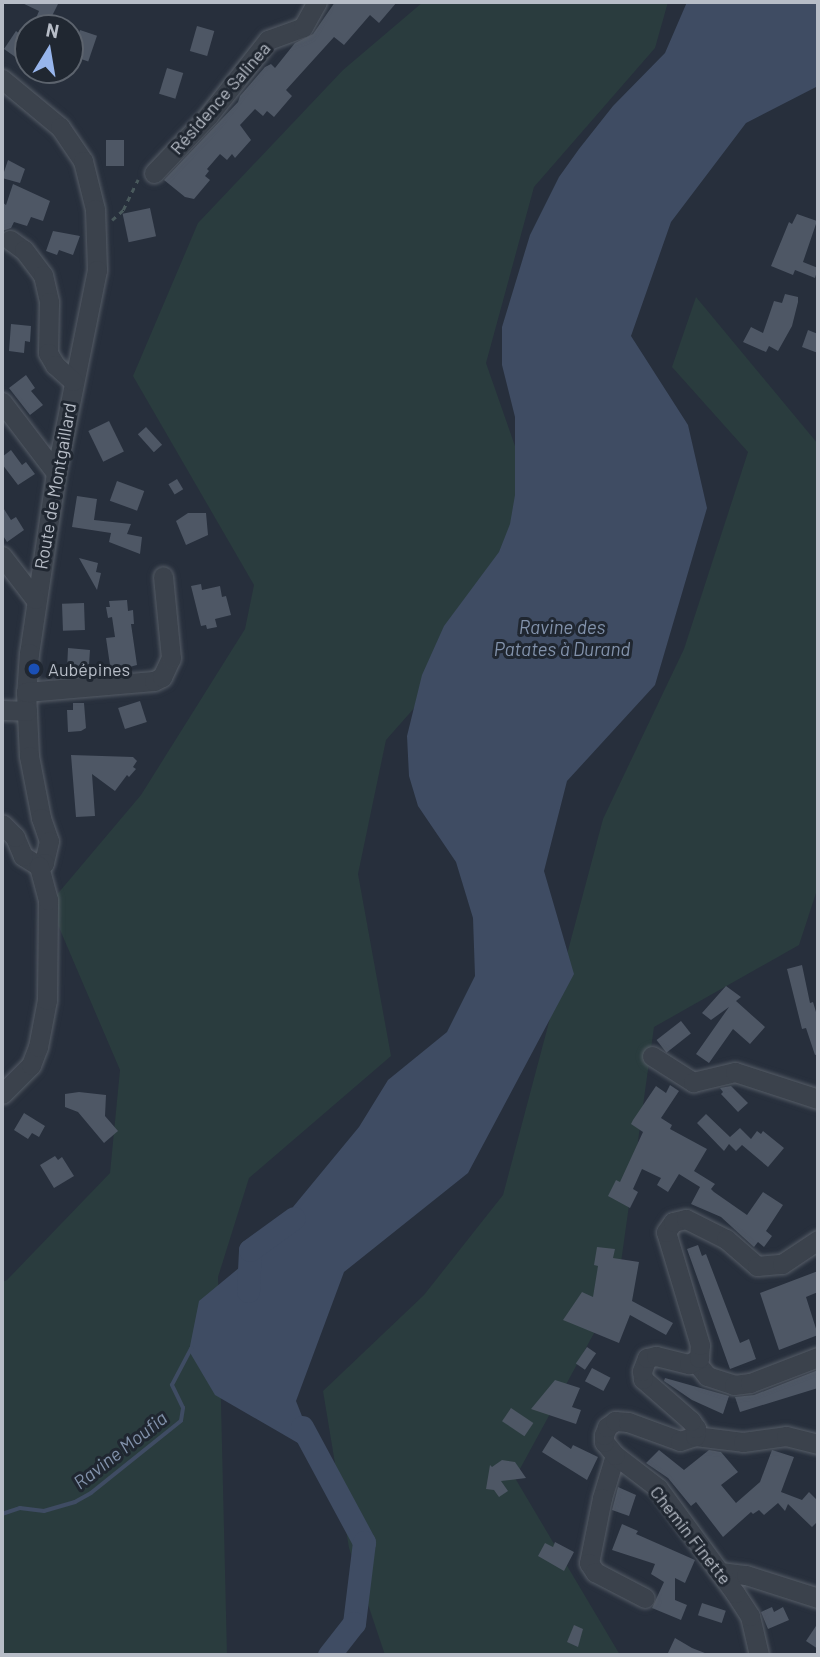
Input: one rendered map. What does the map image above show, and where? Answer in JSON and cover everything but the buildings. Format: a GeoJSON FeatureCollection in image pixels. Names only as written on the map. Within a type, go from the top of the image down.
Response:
{"type":"FeatureCollection","features":[{"type":"Feature","properties":{"kind":"street","name":"Résidence Salinea"},"geometry":{"type":"LineString","coordinates":[[154,173],[208,116],[268,40],[303,27],[317,2]]}},
{"type":"Feature","properties":{"kind":"street","name":"Route de Montgaillard"},"geometry":{"type":"LineString","coordinates":[[2,79],[60,127],[83,161],[95,209],[97,270],[73,381],[35,598],[27,701],[29,756],[41,818],[49,841],[48,858],[39,866]]}},
{"type":"Feature","properties":{"kind":"street"},"geometry":{"type":"LineString","coordinates":[[10,240],[24,250],[43,275],[49,302],[48,353],[55,365],[73,381]]}},
{"type":"Feature","properties":{"kind":"street"},"geometry":{"type":"LineString","coordinates":[[2,402],[56,473]]}},
{"type":"Feature","properties":{"kind":"street"},"geometry":{"type":"LineString","coordinates":[[2,556],[35,598]]}},
{"type":"Feature","properties":{"kind":"street"},"geometry":{"type":"LineString","coordinates":[[2,710],[27,701],[154,681],[162,677],[171,659],[163,576]]}},
{"type":"Feature","properties":{"kind":"street"},"geometry":{"type":"LineString","coordinates":[[2,824],[15,837],[23,856],[39,866],[48,900],[47,1000],[38,1048],[31,1065],[2,1094]]}},
{"type":"Feature","properties":{"kind":"street"},"geometry":{"type":"LineString","coordinates":[[652,1056],[693,1082],[735,1072],[818,1099]]}},
{"type":"Feature","properties":{"kind":"street"},"geometry":{"type":"LineString","coordinates":[[695,1436],[696,1428],[691,1421],[643,1379],[642,1371],[647,1357],[656,1356],[689,1364],[699,1359],[700,1345],[666,1232],[673,1222],[686,1219],[726,1239],[757,1266],[782,1264],[818,1240]]}},
{"type":"Feature","properties":{"kind":"street"},"geometry":{"type":"LineString","coordinates":[[695,1361],[707,1376],[734,1385],[750,1383],[818,1357]]}},
{"type":"Feature","properties":{"kind":"street"},"geometry":{"type":"LineString","coordinates":[[645,1598],[595,1572],[589,1563],[602,1498],[615,1455],[604,1442],[607,1427],[615,1421],[628,1422],[680,1441],[695,1436],[743,1442],[786,1436],[818,1444]]}},
{"type":"Feature","properties":{"kind":"street","name":"Chemin Finette"},"geometry":{"type":"LineString","coordinates":[[615,1455],[658,1488],[720,1572],[750,1616],[759,1655]]}},
{"type":"Feature","properties":{"kind":"street"},"geometry":{"type":"LineString","coordinates":[[720,1572],[746,1574],[818,1598]]}},
{"type":"Feature","properties":{"kind":"shaded area"},"geometry":{"type":"Polygon","coordinates":[[[423,2],[668,2],[655,48],[534,187],[486,363],[552,552],[386,740],[358,874],[391,1056],[249,1178],[218,1277],[227,1655],[2,1655],[2,1282],[7,1280],[110,1173],[120,1070],[49,904],[141,795],[245,629],[254,585],[133,376],[198,223],[343,70],[423,2]]]}},
{"type":"Feature","properties":{"kind":"shaded area"},"geometry":{"type":"Polygon","coordinates":[[[696,297],[818,444],[818,887],[799,945],[654,1027],[617,1291],[515,1478],[620,1655],[385,1655],[349,1548],[323,1391],[424,1295],[503,1195],[603,819],[684,649],[748,452],[672,367],[696,297]]]}},
{"type":"Feature","properties":{"kind":"water","name":"Ravine des Patates à Durand"},"geometry":{"type":"Polygon","coordinates":[[[687,2],[818,2],[818,86],[746,123],[671,222],[631,336],[688,425],[707,508],[655,685],[567,781],[544,871],[574,974],[468,1173],[344,1272],[296,1401],[317,1454],[215,1395],[189,1351],[199,1301],[251,1258],[359,1127],[388,1080],[447,1032],[475,976],[473,918],[456,862],[418,806],[409,776],[407,736],[422,675],[444,626],[499,552],[510,524],[515,495],[515,417],[502,365],[502,327],[530,235],[559,177],[579,149],[613,106],[665,53],[687,2]]]}},
{"type":"Feature","properties":{"kind":"waterway","name":"Ravine des Patates à Durand"},"geometry":{"type":"LineString","coordinates":[[248,1291],[250,1250],[294,1218]]}},
{"type":"Feature","properties":{"kind":"waterway","name":"Ravine Moufia"},"geometry":{"type":"LineString","coordinates":[[2,1514],[20,1508],[44,1511],[75,1502],[91,1493],[181,1421],[183,1408],[172,1385],[191,1349]]}},
{"type":"Feature","properties":{"kind":"waterway","name":"Ravine des Patates à Durand"},"geometry":{"type":"LineString","coordinates":[[302,1427],[364,1542],[354,1623],[329,1655]]}},
{"type":"Feature","properties":{"kind":"place","name":"Aubépines"},"geometry":{"type":"Point","coordinates":[34,669]}}]}
